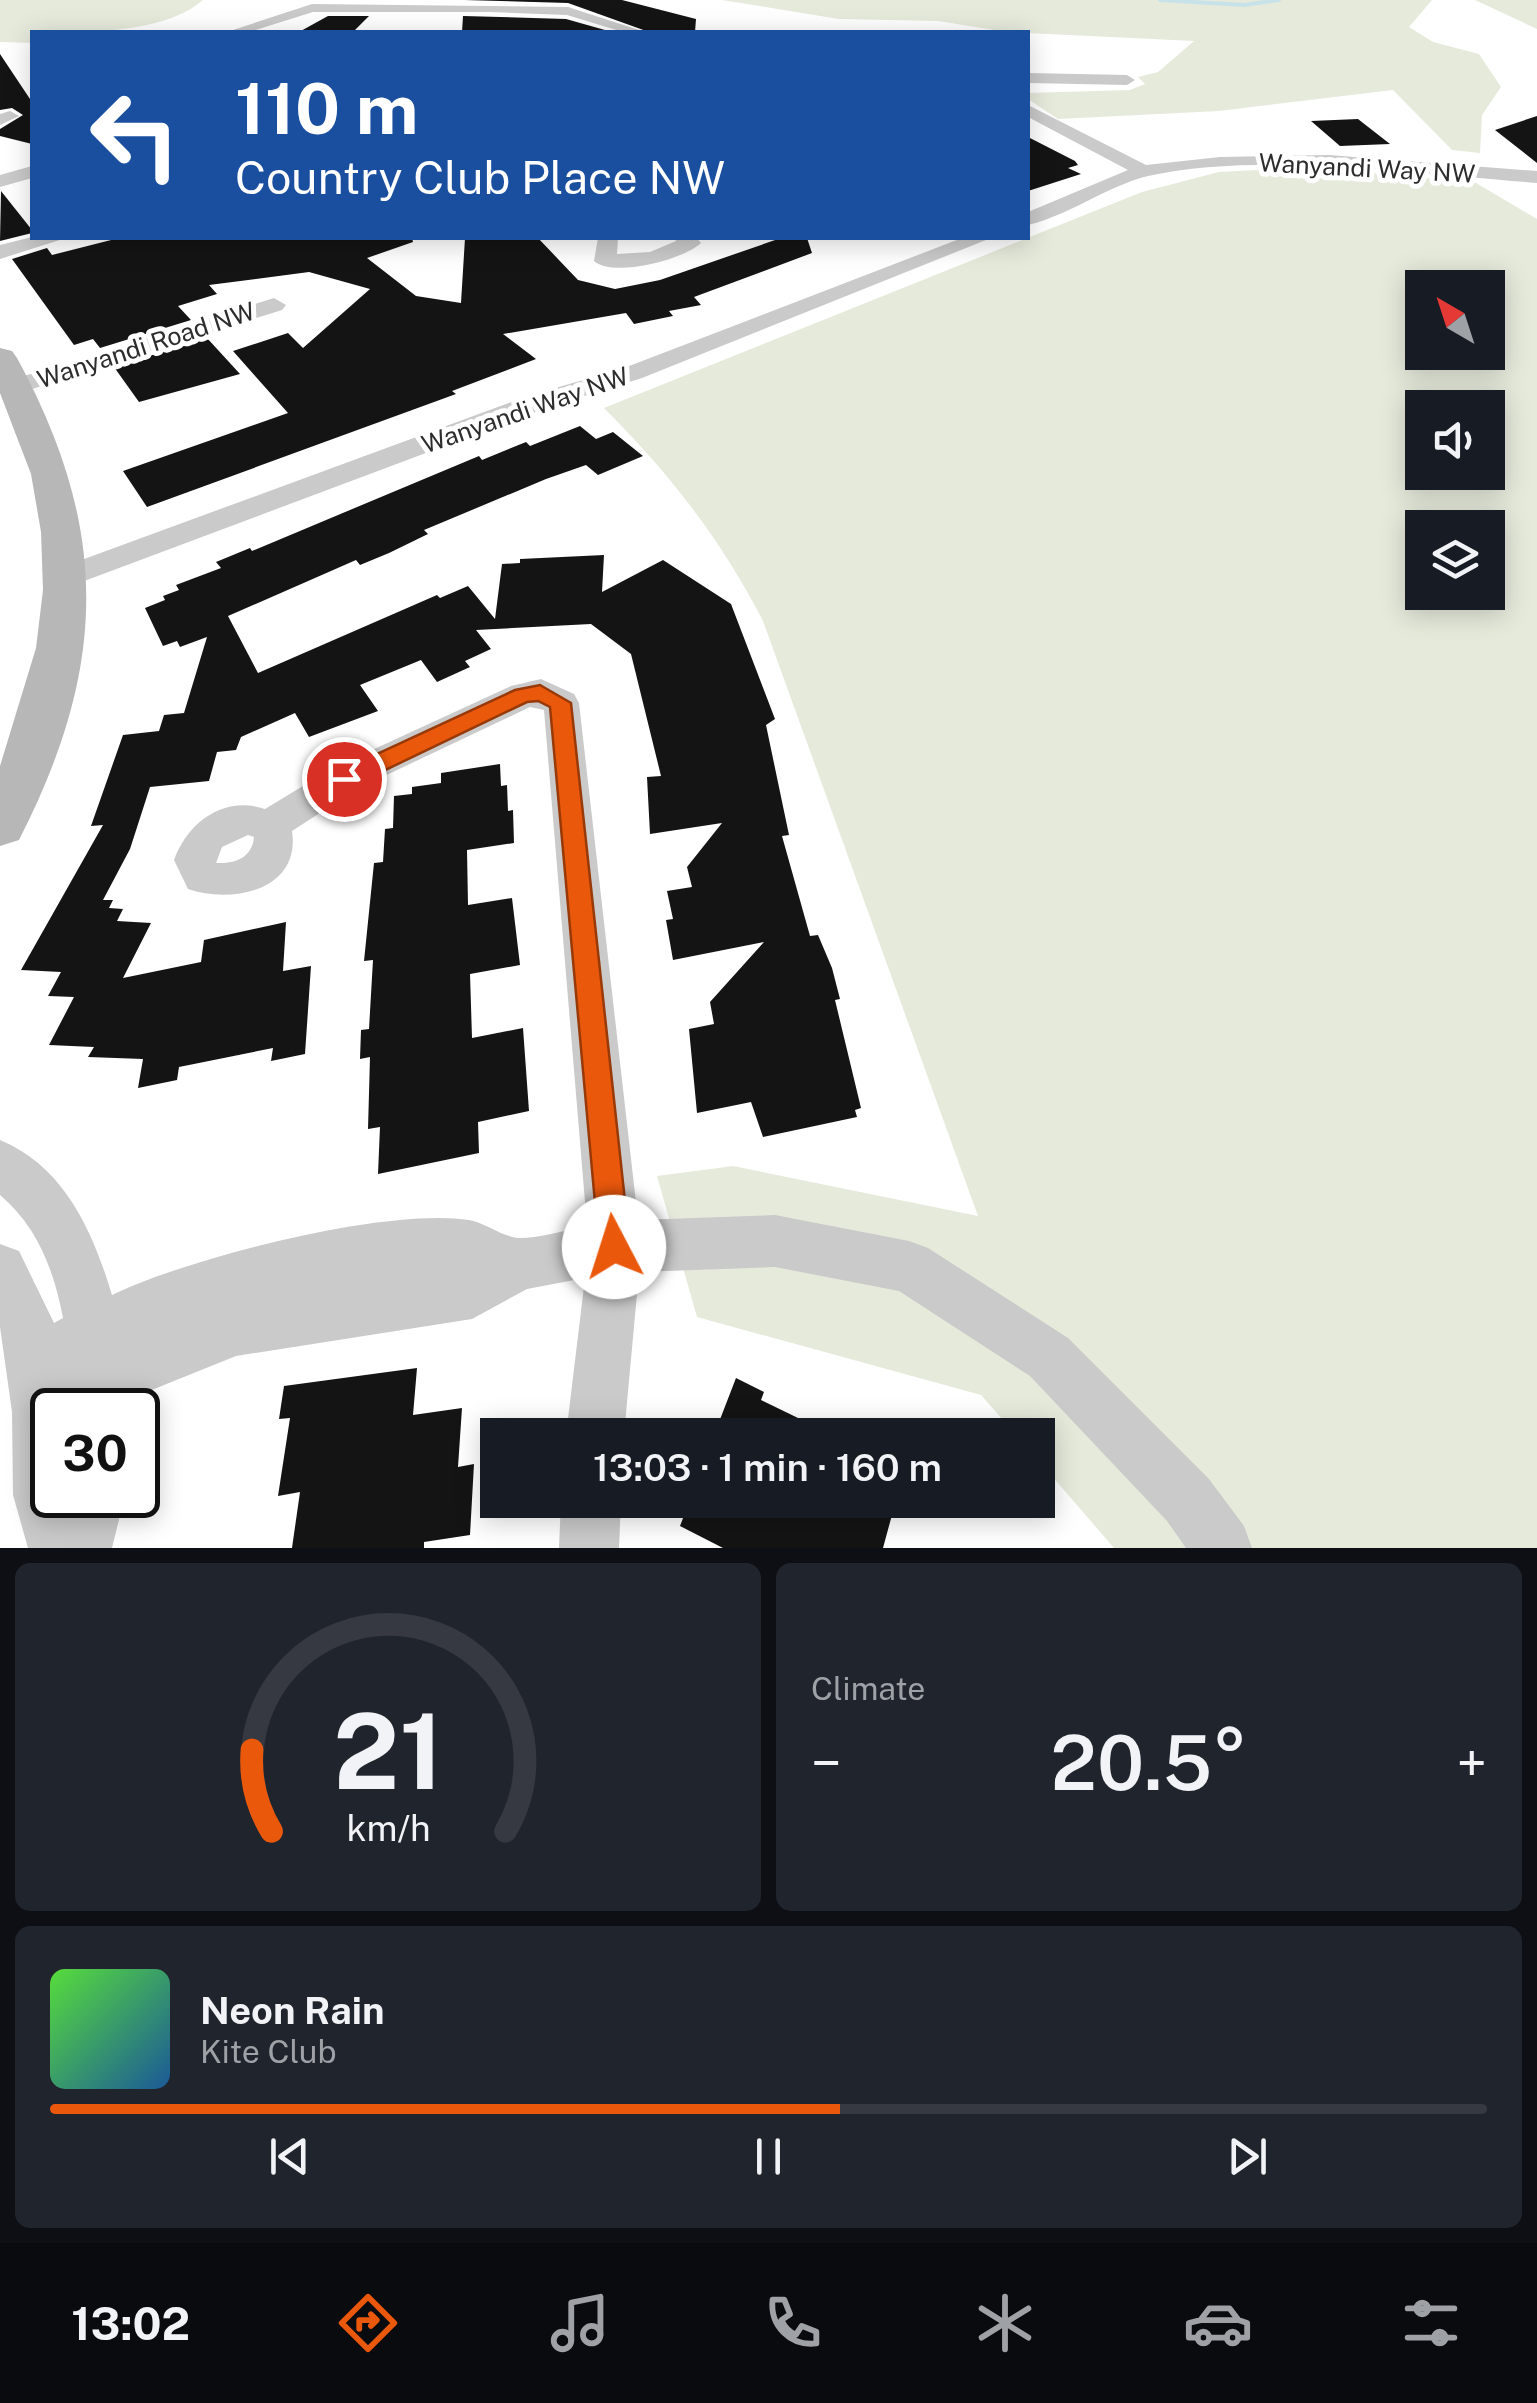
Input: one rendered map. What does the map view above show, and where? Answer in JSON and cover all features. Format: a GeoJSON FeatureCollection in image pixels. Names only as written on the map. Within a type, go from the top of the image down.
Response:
{"type":"FeatureCollection","features":[{"type":"Feature","properties":{"kind":"street"},"geometry":{"type":"LineString","coordinates":[[263,28],[312,8],[382,15],[490,8],[548,9],[633,30]]}},
{"type":"Feature","properties":{"kind":"street"},"geometry":{"type":"LineString","coordinates":[[490,8],[501,26],[548,9]]}},
{"type":"Feature","properties":{"kind":"street"},"geometry":{"type":"LineString","coordinates":[[1030,78],[1127,80]]}},
{"type":"Feature","properties":{"kind":"street"},"geometry":{"type":"LineString","coordinates":[[1030,111],[1144,171]]}},
{"type":"Feature","properties":{"kind":"street","name":"Wanyandi Way NW"},"geometry":{"type":"LineString","coordinates":[[1030,218],[1144,171],[1285,160],[1537,177]]}},
{"type":"Feature","properties":{"kind":"street"},"geometry":{"type":"LineString","coordinates":[[0,181],[30,173]]}},
{"type":"Feature","properties":{"kind":"street"},"geometry":{"type":"LineString","coordinates":[[0,190],[30,181]]}},
{"type":"Feature","properties":{"kind":"street"},"geometry":{"type":"LineString","coordinates":[[0,252],[47,240]]}},
{"type":"Feature","properties":{"kind":"street"},"geometry":{"type":"LineString","coordinates":[[608,240],[606,262],[654,258],[690,243],[687,240]]}},
{"type":"Feature","properties":{"kind":"street","name":"Wanyandi Way NW"},"geometry":{"type":"LineString","coordinates":[[68,576],[537,402],[633,373],[975,240]]}},
{"type":"Feature","properties":{"kind":"street","name":"Wanyandi Road NW"},"geometry":{"type":"LineString","coordinates":[[0,824],[46,719],[59,659],[68,576],[41,445],[8,372],[274,304]]}},
{"type":"Feature","properties":{"kind":"street"},"geometry":{"type":"LineString","coordinates":[[268,826],[344,779],[523,695],[540,692],[561,703],[614,1247],[598,1418]]}},
{"type":"Feature","properties":{"kind":"street"},"geometry":{"type":"LineString","coordinates":[[0,1164],[20,1177],[55,1221],[83,1273],[98,1374]]}},
{"type":"Feature","properties":{"kind":"street"},"geometry":{"type":"LineString","coordinates":[[37,1386],[98,1374],[236,1329],[472,1292],[518,1264],[614,1247],[775,1241],[908,1267],[1049,1357],[1188,1500],[1222,1548]]}},
{"type":"Feature","properties":{"kind":"street"},"geometry":{"type":"LineString","coordinates":[[0,1270],[29,1328],[44,1495],[58,1548]]}},
{"type":"Feature","properties":{"kind":"street"},"geometry":{"type":"LineString","coordinates":[[82,1548],[89,1518]]}},
{"type":"Feature","properties":{"kind":"street"},"geometry":{"type":"LineString","coordinates":[[588,1548],[590,1518]]}},
{"type":"Feature","properties":{"kind":"shaded area"},"geometry":{"type":"Polygon","coordinates":[[[0,0],[203,0],[166,20],[144,26],[30,30],[30,43],[0,42],[0,0]]]}},
{"type":"Feature","properties":{"kind":"shaded area"},"geometry":{"type":"Polygon","coordinates":[[[722,0],[1432,0],[1409,27],[1433,42],[1479,54],[1501,87],[1482,115],[1480,153],[1452,150],[1393,90],[1219,111],[1058,119],[1030,100],[1030,93],[1130,90],[1145,84],[1138,77],[1158,72],[1194,41],[1030,33],[1030,30],[994,30],[938,21],[839,19],[722,0]]]}},
{"type":"Feature","properties":{"kind":"shaded area"},"geometry":{"type":"Polygon","coordinates":[[[1475,0],[1537,0],[1537,29],[1475,0]]]}},
{"type":"Feature","properties":{"kind":"shaded area"},"geometry":{"type":"Polygon","coordinates":[[[1315,167],[1476,183],[1537,219],[1537,1548],[1114,1548],[1055,1480],[1055,1418],[1001,1418],[981,1395],[697,1317],[657,1176],[733,1166],[978,1216],[763,621],[730,562],[692,508],[604,408],[1142,192],[1219,172],[1315,167]]]}},
{"type":"Feature","properties":{"kind":"building"},"geometry":{"type":"Polygon","coordinates":[[[464,0],[622,0],[696,19],[695,30],[643,30],[568,3],[464,0]]]}},
{"type":"Feature","properties":{"kind":"building"},"geometry":{"type":"Polygon","coordinates":[[[328,16],[369,16],[355,30],[303,30],[328,16]]]}},
{"type":"Feature","properties":{"kind":"building"},"geometry":{"type":"Polygon","coordinates":[[[463,16],[566,19],[605,30],[462,30],[463,16]]]}},
{"type":"Feature","properties":{"kind":"building"},"geometry":{"type":"Polygon","coordinates":[[[0,54],[30,99],[30,144],[0,136],[0,129],[23,115],[12,108],[0,110],[0,54]]]}},
{"type":"Feature","properties":{"kind":"building"},"geometry":{"type":"Polygon","coordinates":[[[1537,116],[1537,163],[1495,130],[1537,116]]]}},
{"type":"Feature","properties":{"kind":"building"},"geometry":{"type":"Polygon","coordinates":[[[1358,119],[1390,144],[1340,146],[1311,121],[1358,119]]]}},
{"type":"Feature","properties":{"kind":"building"},"geometry":{"type":"Polygon","coordinates":[[[1030,138],[1075,161],[1078,165],[1068,168],[1081,174],[1030,190],[1030,138]]]}},
{"type":"Feature","properties":{"kind":"building"},"geometry":{"type":"Polygon","coordinates":[[[1,191],[30,227],[30,234],[0,241],[1,191]]]}},
{"type":"Feature","properties":{"kind":"building"},"geometry":{"type":"Polygon","coordinates":[[[111,240],[412,240],[367,258],[416,296],[461,303],[465,240],[540,240],[578,280],[615,289],[660,280],[775,240],[808,240],[812,253],[694,297],[701,305],[669,311],[673,316],[634,324],[626,313],[503,334],[536,359],[452,391],[456,394],[147,507],[123,471],[288,413],[233,351],[288,333],[303,348],[370,289],[309,272],[209,285],[217,294],[178,306],[191,320],[100,348],[93,339],[74,345],[12,259],[47,248],[52,255],[111,240]]]}},
{"type":"Feature","properties":{"kind":"building"},"geometry":{"type":"Polygon","coordinates":[[[207,338],[240,374],[139,402],[114,367],[207,338]]]}},
{"type":"Feature","properties":{"kind":"building"},"geometry":{"type":"Polygon","coordinates":[[[580,426],[596,439],[613,432],[643,456],[598,475],[586,465],[546,479],[424,530],[428,534],[389,553],[360,565],[356,560],[228,616],[258,673],[437,595],[440,598],[468,586],[495,619],[502,564],[520,563],[520,559],[604,555],[602,592],[663,560],[731,604],[775,719],[766,725],[789,835],[782,836],[810,936],[818,935],[832,968],[840,999],[835,1000],[861,1108],[855,1110],[857,1117],[763,1137],[751,1102],[697,1113],[689,1029],[714,1024],[710,1002],[764,942],[673,960],[666,920],[673,919],[667,891],[692,887],[687,867],[722,823],[650,834],[647,777],[661,776],[631,654],[591,624],[476,630],[491,649],[465,661],[470,667],[437,682],[421,660],[360,685],[378,711],[309,737],[295,713],[241,737],[236,750],[217,752],[209,781],[150,787],[130,849],[103,900],[113,900],[109,908],[123,909],[117,921],[151,923],[123,978],[201,962],[204,940],[286,922],[283,971],[311,966],[305,1054],[271,1061],[273,1048],[179,1067],[177,1080],[138,1088],[143,1059],[88,1057],[94,1047],[49,1045],[74,997],[48,996],[61,972],[21,970],[103,825],[91,826],[123,735],[159,731],[164,715],[184,713],[207,637],[180,647],[177,641],[163,646],[145,608],[179,590],[176,585],[221,568],[216,562],[250,548],[252,551],[479,456],[482,460],[526,442],[530,446],[580,426]]]}},
{"type":"Feature","properties":{"kind":"building"},"geometry":{"type":"Polygon","coordinates":[[[500,764],[501,786],[507,785],[508,811],[513,810],[514,843],[467,850],[468,905],[512,898],[520,965],[470,974],[472,1038],[523,1028],[529,1111],[478,1122],[479,1153],[378,1174],[380,1127],[368,1129],[370,1057],[360,1059],[361,1030],[369,1029],[373,960],[364,961],[374,863],[383,862],[385,829],[393,828],[394,796],[412,794],[412,787],[441,783],[441,773],[500,764]]]}},
{"type":"Feature","properties":{"kind":"building"},"geometry":{"type":"Polygon","coordinates":[[[417,1368],[413,1415],[462,1408],[458,1467],[474,1464],[470,1535],[424,1542],[424,1548],[292,1548],[300,1492],[278,1496],[290,1418],[279,1419],[284,1386],[417,1368]]]}},
{"type":"Feature","properties":{"kind":"building"},"geometry":{"type":"Polygon","coordinates":[[[736,1378],[764,1392],[761,1400],[798,1418],[721,1418],[736,1378]]]}},
{"type":"Feature","properties":{"kind":"building"},"geometry":{"type":"Polygon","coordinates":[[[683,1518],[891,1518],[883,1548],[723,1548],[680,1526],[683,1518]]]}},
{"type":"Feature","properties":{"kind":"waterway"},"geometry":{"type":"LineString","coordinates":[[1160,0],[1244,5],[1279,0]]}},
{"type":"Feature","properties":{"kind":"route"},"geometry":{"type":"LineString","coordinates":[[344,779],[523,695],[540,692],[561,703],[565,713],[614,1247]]}}]}
